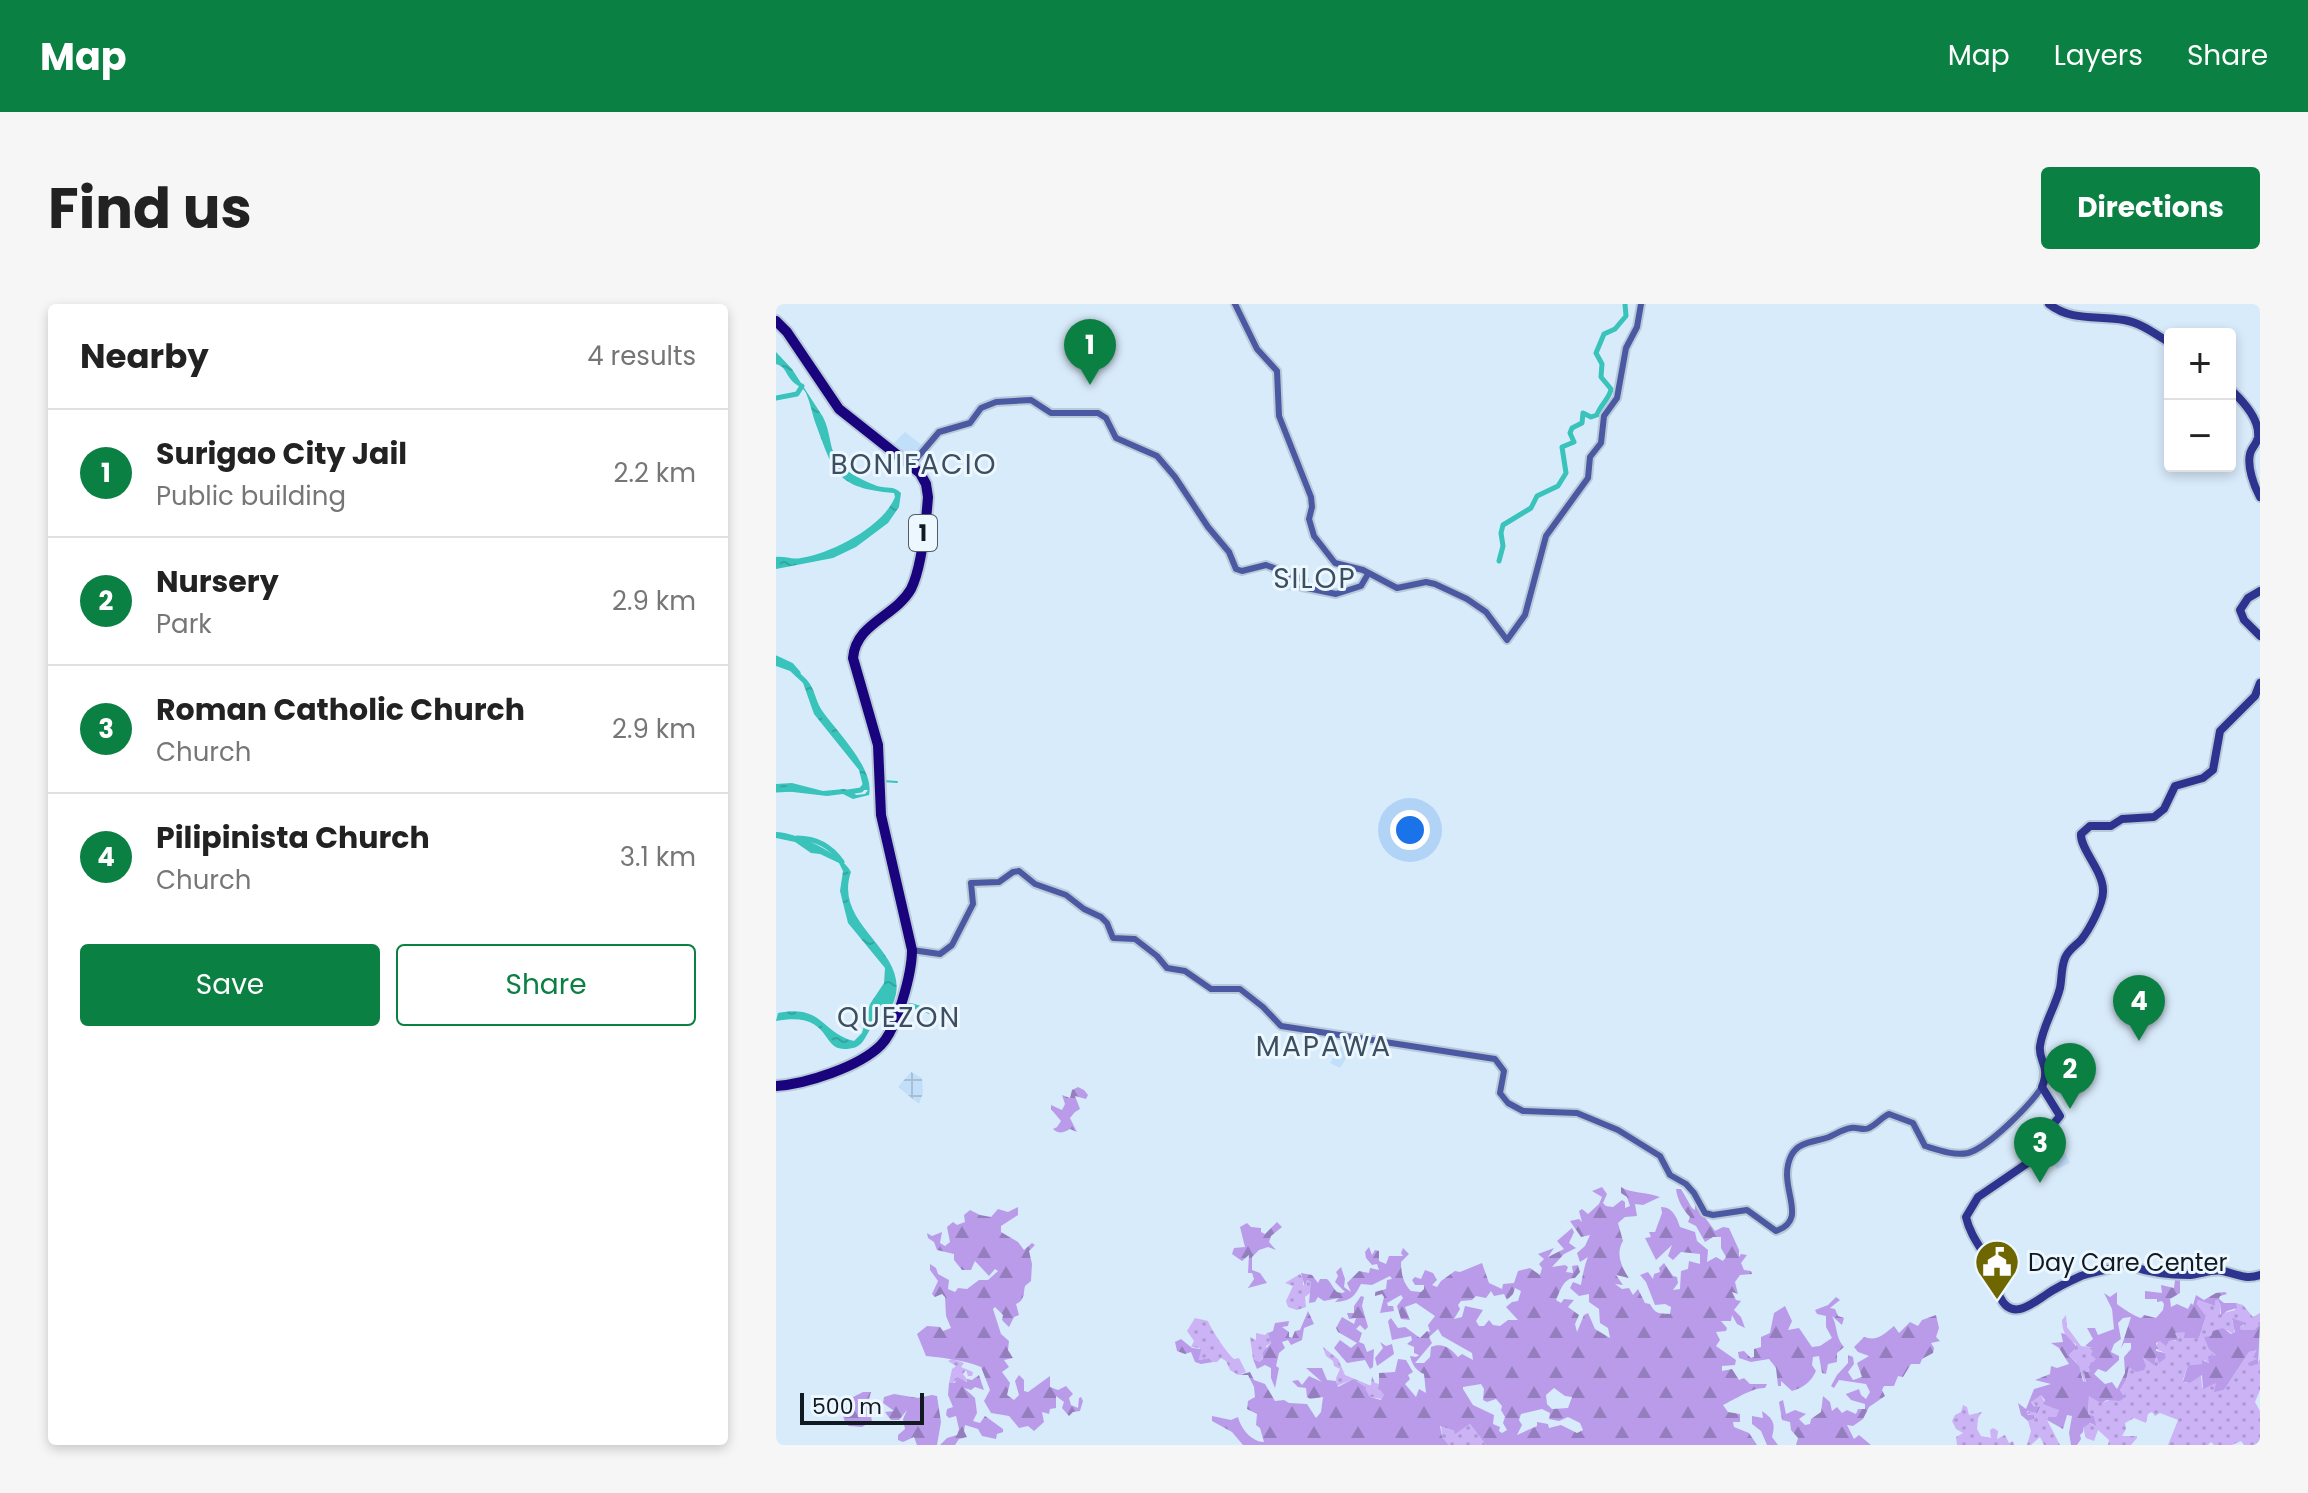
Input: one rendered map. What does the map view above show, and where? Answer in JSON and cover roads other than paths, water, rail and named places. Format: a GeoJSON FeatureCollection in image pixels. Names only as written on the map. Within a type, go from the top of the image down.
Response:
{"type":"FeatureCollection","features":[{"type":"Feature","properties":{"kind":"highway","name":"1"},"geometry":{"type":"LineString","coordinates":[[776,321],[787,332],[839,409],[911,465],[922,476],[928,492],[915,578],[903,600],[862,634],[854,653],[855,671],[878,745],[881,815],[912,950],[910,968],[890,1032],[879,1047],[815,1079],[776,1086]]}},
{"type":"Feature","properties":{"kind":"main road"},"geometry":{"type":"LineString","coordinates":[[1235,304],[1257,349],[1277,371],[1279,416],[1311,497],[1309,519],[1315,541],[1335,563],[1363,570],[1397,588],[1426,582],[1476,605],[1492,618],[1507,640],[1525,615],[1546,536],[1588,480],[1590,457],[1601,443],[1604,416],[1617,398],[1626,348],[1637,327],[1641,304]]}},
{"type":"Feature","properties":{"kind":"main road"},"geometry":{"type":"LineString","coordinates":[[2049,304],[2073,316],[2135,323],[2164,340]]}},
{"type":"Feature","properties":{"kind":"main road"},"geometry":{"type":"LineString","coordinates":[[2236,396],[2255,423],[2258,438],[2249,459],[2260,497]]}},
{"type":"Feature","properties":{"kind":"main road"},"geometry":{"type":"LineString","coordinates":[[911,465],[939,432],[970,423],[981,408],[996,402],[1031,400],[1051,413],[1098,413],[1106,418],[1116,438],[1157,456],[1228,551],[1236,569],[1242,571],[1266,565],[1304,580],[1302,587],[1332,593],[1364,584],[1368,574]]}},
{"type":"Feature","properties":{"kind":"main road"},"geometry":{"type":"LineString","coordinates":[[2260,591],[2248,598],[2240,610],[2243,618],[2260,636]]}},
{"type":"Feature","properties":{"kind":"main road"},"geometry":{"type":"LineString","coordinates":[[2260,683],[2257,694],[2220,731],[2216,764],[2211,773],[2176,785],[2164,809],[2154,817],[2122,819],[2110,827],[2090,826],[2081,834],[2081,841],[2093,859],[2102,883],[2103,896],[2084,935],[2067,953],[2059,990],[2040,1044],[2046,1068],[2045,1094],[2060,1116],[2046,1133],[2045,1151],[1978,1197],[1967,1213],[1968,1225],[1980,1250],[1994,1269],[1998,1292],[2005,1304],[2016,1309],[2029,1308],[2047,1294],[2082,1276],[2124,1263],[2138,1270],[2155,1270],[2167,1275],[2220,1270],[2238,1276],[2260,1275]]}},
{"type":"Feature","properties":{"kind":"main road"},"geometry":{"type":"LineString","coordinates":[[912,950],[936,955],[944,953],[953,943],[973,904],[971,883],[999,882],[1019,871],[1035,884],[1068,896],[1098,915],[1107,923],[1112,937],[1134,939],[1157,956],[1167,968],[1187,972],[1211,989],[1242,990],[1283,1027],[1495,1059],[1504,1071],[1500,1093],[1511,1105],[1526,1111],[1577,1113],[1614,1128],[1661,1158],[1670,1175],[1694,1193],[1705,1213],[1713,1215],[1747,1210],[1776,1231],[1787,1227],[1792,1220],[1787,1170],[1793,1152],[1802,1145],[1848,1128],[1869,1129],[1889,1114],[1913,1123],[1925,1146],[1954,1154],[1967,1153],[2014,1121],[2045,1094]]}},
{"type":"Feature","properties":{"kind":"water"},"geometry":{"type":"Polygon","coordinates":[[[776,352],[792,369],[823,417],[839,464],[868,482],[901,493],[899,507],[888,523],[856,547],[833,558],[776,569],[776,557],[813,555],[855,537],[880,518],[895,497],[894,493],[859,487],[840,474],[827,453],[806,393],[776,364],[776,352]]]}},
{"type":"Feature","properties":{"kind":"water"},"geometry":{"type":"Polygon","coordinates":[[[776,659],[810,683],[821,709],[860,761],[869,784],[869,795],[853,799],[843,794],[827,796],[776,790],[776,784],[792,783],[823,791],[844,789],[856,795],[865,794],[868,790],[864,790],[859,770],[814,714],[803,683],[790,671],[776,666],[776,659]]]}},
{"type":"Feature","properties":{"kind":"water"},"geometry":{"type":"Polygon","coordinates":[[[776,832],[818,845],[846,865],[851,872],[848,891],[852,908],[892,967],[897,983],[894,1001],[862,1043],[855,1047],[836,1047],[816,1025],[807,1021],[776,1021],[778,1013],[804,1012],[854,1041],[862,1033],[870,1004],[884,983],[885,968],[848,923],[840,891],[843,871],[839,863],[811,853],[795,842],[776,838],[776,832]]]}},
{"type":"Feature","properties":{"kind":"waterway"},"geometry":{"type":"LineString","coordinates":[[1499,561],[1503,525],[1531,508],[1537,496],[1558,486],[1566,473],[1562,447],[1574,442],[1570,433],[1572,428],[1582,423],[1583,413],[1591,417],[1597,415],[1609,395],[1611,389],[1601,377],[1602,364],[1596,353],[1604,334],[1615,329],[1626,316],[1625,304]]}},
{"type":"Feature","properties":{"kind":"waterway"},"geometry":{"type":"LineString","coordinates":[[776,398],[797,394],[802,386]]}},
{"type":"Feature","properties":{"kind":"waterway"},"geometry":{"type":"LineString","coordinates":[[776,658],[791,665],[798,673]]}},
{"type":"Feature","properties":{"kind":"waterway"},"geometry":{"type":"LineString","coordinates":[[883,781],[897,782]]}},
{"type":"Feature","properties":{"kind":"waterway"},"geometry":{"type":"LineString","coordinates":[[848,792],[861,790],[866,784]]}},
{"type":"Feature","properties":{"kind":"waterway"},"geometry":{"type":"LineString","coordinates":[[776,790],[795,789]]}},
{"type":"Feature","properties":{"kind":"waterway"},"geometry":{"type":"LineString","coordinates":[[797,838],[822,844],[842,862]]}},
{"type":"Feature","properties":{"kind":"waterway"},"geometry":{"type":"LineString","coordinates":[[901,1005],[934,1013]]}},
{"type":"Feature","properties":{"kind":"place","name":"Surigao City Jail"},"geometry":{"type":"Point","coordinates":[1090,385]}},
{"type":"Feature","properties":{"kind":"place","name":"Pilipinista Church"},"geometry":{"type":"Point","coordinates":[2139,1041]}},
{"type":"Feature","properties":{"kind":"place","name":"Nursery"},"geometry":{"type":"Point","coordinates":[2070,1109]}},
{"type":"Feature","properties":{"kind":"place","name":"Roman Catholic Church"},"geometry":{"type":"Point","coordinates":[2040,1183]}},
{"type":"Feature","properties":{"kind":"place","name":"Day Care Center"},"geometry":{"type":"Point","coordinates":[1997,1301]}},
{"type":"Feature","properties":{"kind":"district","name":"BONIFACIO"},"geometry":{"type":"Point","coordinates":[914,464]}},
{"type":"Feature","properties":{"kind":"district","name":"SILOP"},"geometry":{"type":"Point","coordinates":[1315,578]}},
{"type":"Feature","properties":{"kind":"district","name":"QUEZON"},"geometry":{"type":"Point","coordinates":[899,1017]}},
{"type":"Feature","properties":{"kind":"district","name":"MAPAWA"},"geometry":{"type":"Point","coordinates":[1324,1046]}}]}
